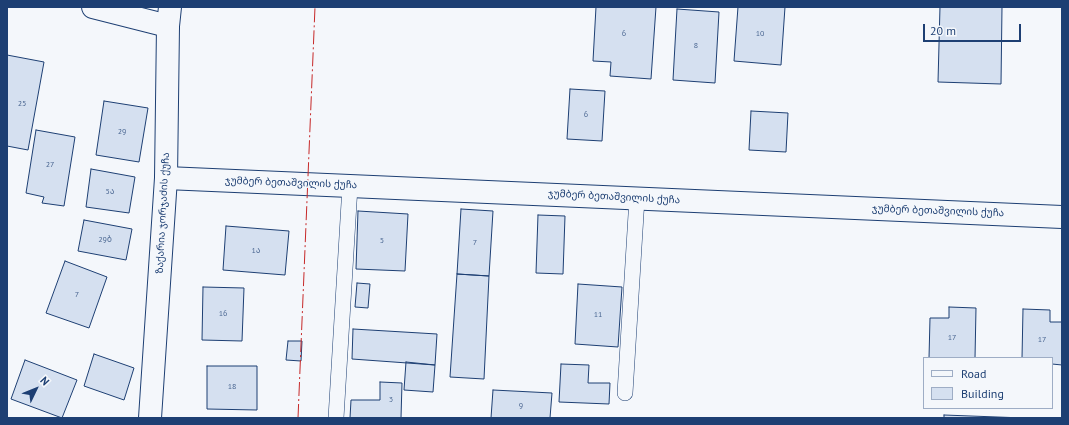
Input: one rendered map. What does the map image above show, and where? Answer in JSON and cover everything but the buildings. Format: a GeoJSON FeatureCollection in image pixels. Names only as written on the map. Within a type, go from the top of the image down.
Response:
{"type":"FeatureCollection","features":[{"type":"Feature","properties":{"kind":"street"},"geometry":{"type":"LineString","coordinates":[[93,7],[169,17]]}},
{"type":"Feature","properties":{"kind":"street","name":"ზაქარია ჯორჯაძის ქუჩა"},"geometry":{"type":"LineString","coordinates":[[150,418],[166,178],[169,17]]}},
{"type":"Feature","properties":{"kind":"street","name":"ჯუმბერ ბეთაშვილის ქუჩა"},"geometry":{"type":"LineString","coordinates":[[166,178],[1062,217]]}},
{"type":"Feature","properties":{"kind":"lane"},"geometry":{"type":"LineString","coordinates":[[336,418],[350,186]]}},
{"type":"Feature","properties":{"kind":"lane"},"geometry":{"type":"LineString","coordinates":[[625,393],[637,198]]}},
{"type":"Feature","properties":{"kind":"power"},"geometry":{"type":"LineString","coordinates":[[298,418],[315,7]]}}]}
